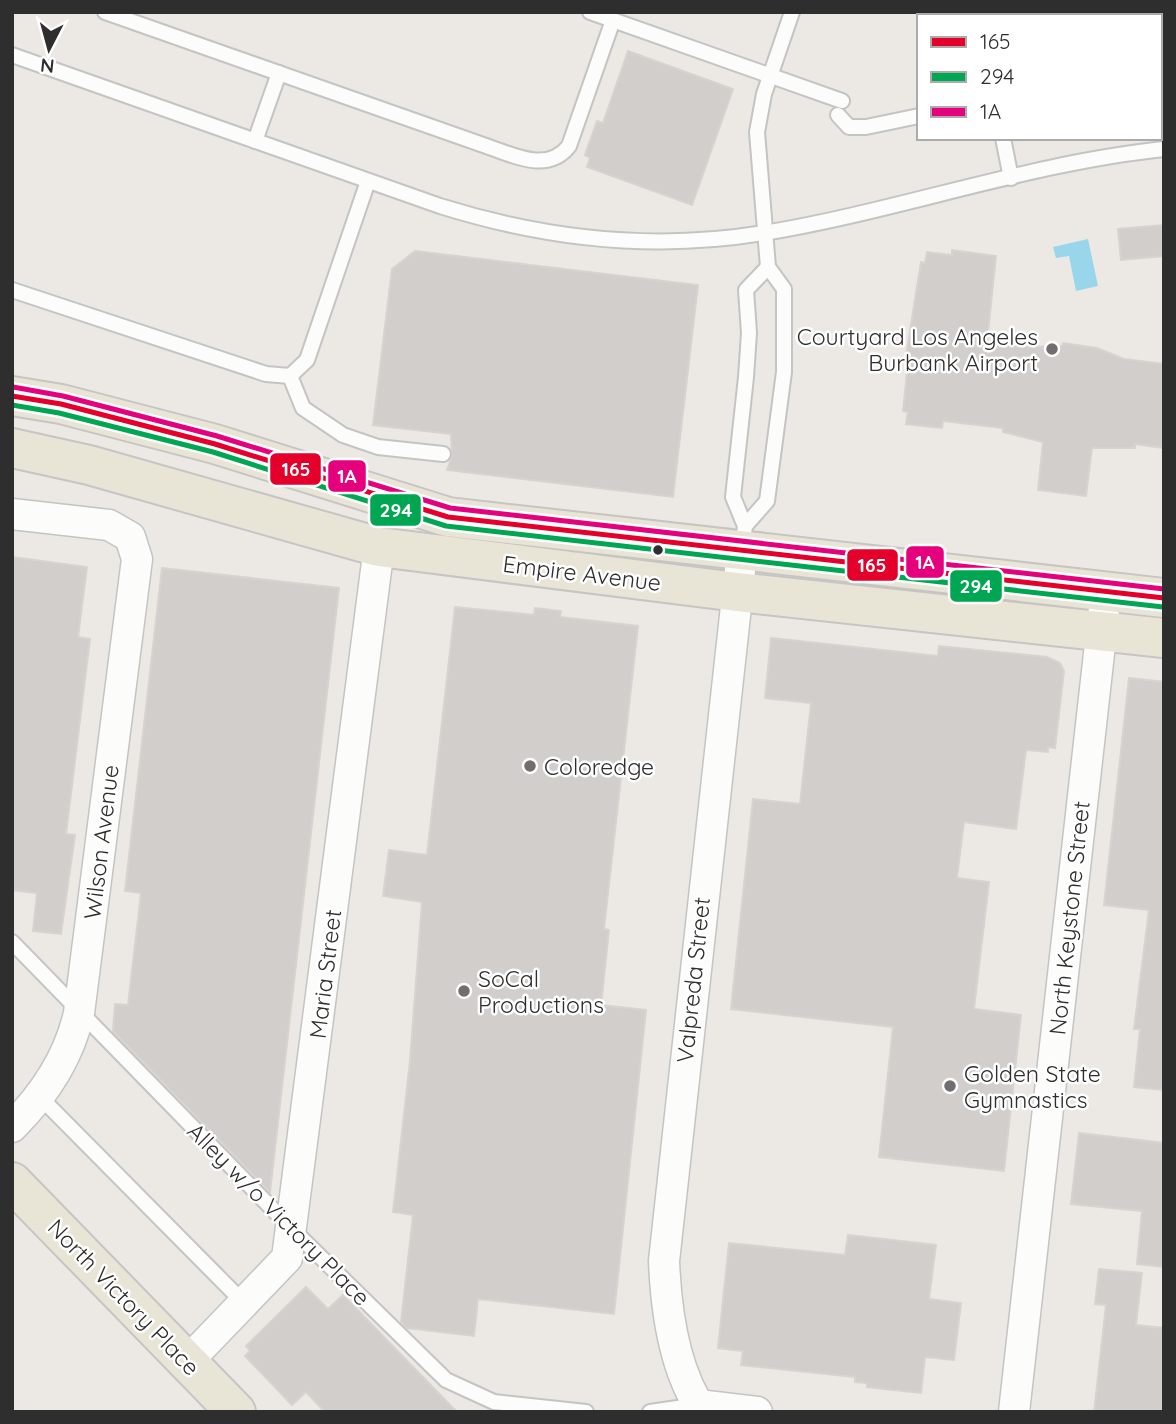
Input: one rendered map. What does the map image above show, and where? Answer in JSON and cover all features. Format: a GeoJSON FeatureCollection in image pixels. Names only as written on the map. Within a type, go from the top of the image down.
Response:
{"type":"FeatureCollection","features":[{"type":"Feature","properties":{"kind":"main road","name":"Empire Avenue"},"geometry":{"type":"LineString","coordinates":[[12,396],[61,404],[215,444],[448,517],[743,539],[1164,598]]}},
{"type":"Feature","properties":{"kind":"main road","name":"Empire Avenue"},"geometry":{"type":"LineString","coordinates":[[12,448],[89,465],[379,547],[737,592],[1164,638]]}},
{"type":"Feature","properties":{"kind":"main road","name":"North Victory Place"},"geometry":{"type":"LineString","coordinates":[[12,1182],[236,1412]]}},
{"type":"Feature","properties":{"kind":"street","name":"Wilson Avenue"},"geometry":{"type":"LineString","coordinates":[[12,514],[109,525],[130,537],[137,559],[74,1036],[41,1098],[12,1127]]}},
{"type":"Feature","properties":{"kind":"street","name":"Valpreda Street"},"geometry":{"type":"LineString","coordinates":[[700,1408],[670,1321],[664,1261],[743,539]]}},
{"type":"Feature","properties":{"kind":"street","name":"Maria Street"},"geometry":{"type":"LineString","coordinates":[[187,1362],[287,1258],[293,1230],[379,547]]}},
{"type":"Feature","properties":{"kind":"street","name":"North Keystone Street"},"geometry":{"type":"LineString","coordinates":[[1014,1412],[1106,591]]}},
{"type":"Feature","properties":{"kind":"street"},"geometry":{"type":"LineString","coordinates":[[700,1408],[757,1412]]}},
{"type":"Feature","properties":{"kind":"lane"},"geometry":{"type":"LineString","coordinates":[[104,12],[528,160],[552,159],[569,146],[613,20]]}},
{"type":"Feature","properties":{"kind":"lane"},"geometry":{"type":"LineString","coordinates":[[590,12],[771,76],[840,108],[849,127],[866,127],[917,116]]}},
{"type":"Feature","properties":{"kind":"lane"},"geometry":{"type":"LineString","coordinates":[[743,539],[767,501],[784,372],[784,289],[768,267],[763,233],[757,132],[771,76],[792,12]]}},
{"type":"Feature","properties":{"kind":"lane"},"geometry":{"type":"LineString","coordinates":[[12,55],[368,181],[476,217],[548,234],[656,241],[763,233],[1102,158],[1164,149]]}},
{"type":"Feature","properties":{"kind":"lane"},"geometry":{"type":"LineString","coordinates":[[255,141],[279,73]]}},
{"type":"Feature","properties":{"kind":"lane"},"geometry":{"type":"LineString","coordinates":[[1003,140],[1011,178]]}},
{"type":"Feature","properties":{"kind":"lane"},"geometry":{"type":"LineString","coordinates":[[12,290],[266,374],[290,376],[307,360],[368,181]]}},
{"type":"Feature","properties":{"kind":"lane"},"geometry":{"type":"LineString","coordinates":[[743,539],[733,497],[747,377],[749,333],[746,290],[768,267]]}},
{"type":"Feature","properties":{"kind":"lane"},"geometry":{"type":"LineString","coordinates":[[290,376],[303,408],[343,435],[378,447],[443,454]]}},
{"type":"Feature","properties":{"kind":"lane","name":"Alley w/o Victory Place"},"geometry":{"type":"LineString","coordinates":[[12,942],[293,1230],[446,1380],[494,1402],[586,1412]]}},
{"type":"Feature","properties":{"kind":"lane"},"geometry":{"type":"LineString","coordinates":[[41,1098],[243,1302]]}},
{"type":"Feature","properties":{"kind":"lane"},"geometry":{"type":"LineString","coordinates":[[650,1412],[700,1408]]}},
{"type":"Feature","properties":{"kind":"water"},"geometry":{"type":"Polygon","coordinates":[[[1088,239],[1098,286],[1076,291],[1069,256],[1056,258],[1053,247],[1088,239]]]}},
{"type":"Feature","properties":{"kind":"building"},"geometry":{"type":"Polygon","coordinates":[[[628,51],[733,89],[692,205],[587,167],[590,158],[585,155],[597,121],[603,123],[628,51]]]}},
{"type":"Feature","properties":{"kind":"building"},"geometry":{"type":"Polygon","coordinates":[[[1164,225],[1164,256],[1121,260],[1118,229],[1164,225]]]}},
{"type":"Feature","properties":{"kind":"building","name":"Courtyard Los Angeles Burbank Airport"},"geometry":{"type":"Polygon","coordinates":[[[952,250],[996,256],[987,342],[1031,347],[1062,346],[1063,343],[1097,348],[1124,359],[1164,364],[1164,448],[1135,444],[1135,448],[1092,448],[1086,496],[1038,490],[1043,442],[1003,432],[1003,428],[943,421],[942,428],[906,424],[908,412],[903,411],[908,363],[905,362],[921,262],[925,263],[927,252],[952,255],[952,250]]]}},
{"type":"Feature","properties":{"kind":"building"},"geometry":{"type":"Polygon","coordinates":[[[415,251],[698,285],[673,497],[447,470],[452,456],[451,434],[373,425],[392,269],[415,251]]]}},
{"type":"Feature","properties":{"kind":"building"},"geometry":{"type":"Polygon","coordinates":[[[12,557],[87,567],[78,637],[90,639],[66,834],[75,835],[61,934],[33,931],[37,893],[12,890],[12,557]]]}},
{"type":"Feature","properties":{"kind":"building"},"geometry":{"type":"Polygon","coordinates":[[[162,568],[339,588],[270,1192],[113,1031],[115,1004],[128,1005],[141,893],[125,891],[162,568]]]}},
{"type":"Feature","properties":{"kind":"building"},"geometry":{"type":"Polygon","coordinates":[[[455,607],[534,615],[535,608],[561,611],[560,617],[638,626],[604,929],[609,930],[601,1005],[646,1010],[614,1314],[478,1299],[474,1336],[407,1328],[401,1322],[413,1215],[393,1212],[410,1061],[422,902],[383,896],[389,850],[427,855],[455,607]]]}},
{"type":"Feature","properties":{"kind":"building"},"geometry":{"type":"Polygon","coordinates":[[[771,638],[938,656],[939,646],[1047,657],[1060,663],[1064,671],[1055,748],[1048,747],[1048,752],[1026,750],[1016,829],[964,822],[957,878],[989,882],[974,1009],[1021,1015],[1004,1171],[879,1157],[893,1027],[731,1009],[753,799],[800,804],[811,703],[765,698],[771,638]]]}},
{"type":"Feature","properties":{"kind":"building"},"geometry":{"type":"Polygon","coordinates":[[[1129,678],[1164,682],[1164,1090],[1134,1087],[1140,1029],[1134,1029],[1149,910],[1104,905],[1129,678]]]}},
{"type":"Feature","properties":{"kind":"building"},"geometry":{"type":"Polygon","coordinates":[[[1079,1133],[1164,1143],[1164,1267],[1137,1264],[1142,1211],[1071,1204],[1079,1133]]]}},
{"type":"Feature","properties":{"kind":"building"},"geometry":{"type":"Polygon","coordinates":[[[848,1235],[936,1245],[929,1299],[961,1303],[954,1360],[925,1357],[921,1393],[867,1387],[867,1383],[855,1382],[855,1377],[741,1365],[743,1351],[718,1348],[729,1243],[845,1255],[848,1235]]]}},
{"type":"Feature","properties":{"kind":"building"},"geometry":{"type":"Polygon","coordinates":[[[1099,1269],[1142,1273],[1136,1325],[1164,1328],[1164,1412],[1094,1412],[1106,1305],[1095,1304],[1099,1269]]]}},
{"type":"Feature","properties":{"kind":"building"},"geometry":{"type":"Polygon","coordinates":[[[306,1287],[328,1309],[343,1295],[457,1412],[325,1412],[306,1392],[292,1405],[245,1356],[250,1351],[246,1346],[306,1287]]]}},
{"type":"Feature","properties":{"kind":"transit line","name":"1A"},"geometry":{"type":"LineString","coordinates":[[13,387],[63,396],[217,436],[450,508],[1164,589]]}},
{"type":"Feature","properties":{"kind":"transit line","name":"165"},"geometry":{"type":"LineString","coordinates":[[12,396],[61,404],[215,444],[448,517],[1164,598]]}},
{"type":"Feature","properties":{"kind":"transit line","name":"294"},"geometry":{"type":"LineString","coordinates":[[12,405],[59,413],[213,452],[446,526],[1163,607]]}},
{"type":"Feature","properties":{"kind":"place","name":"Courtyard Los Angeles Burbank Airport"},"geometry":{"type":"Point","coordinates":[1052,349]}},
{"type":"Feature","properties":{"kind":"place","name":"Coloredge"},"geometry":{"type":"Point","coordinates":[530,766]}},
{"type":"Feature","properties":{"kind":"place","name":"SoCal Productions"},"geometry":{"type":"Point","coordinates":[464,991]}},
{"type":"Feature","properties":{"kind":"place","name":"Golden State Gymnastics"},"geometry":{"type":"Point","coordinates":[950,1086]}}]}
